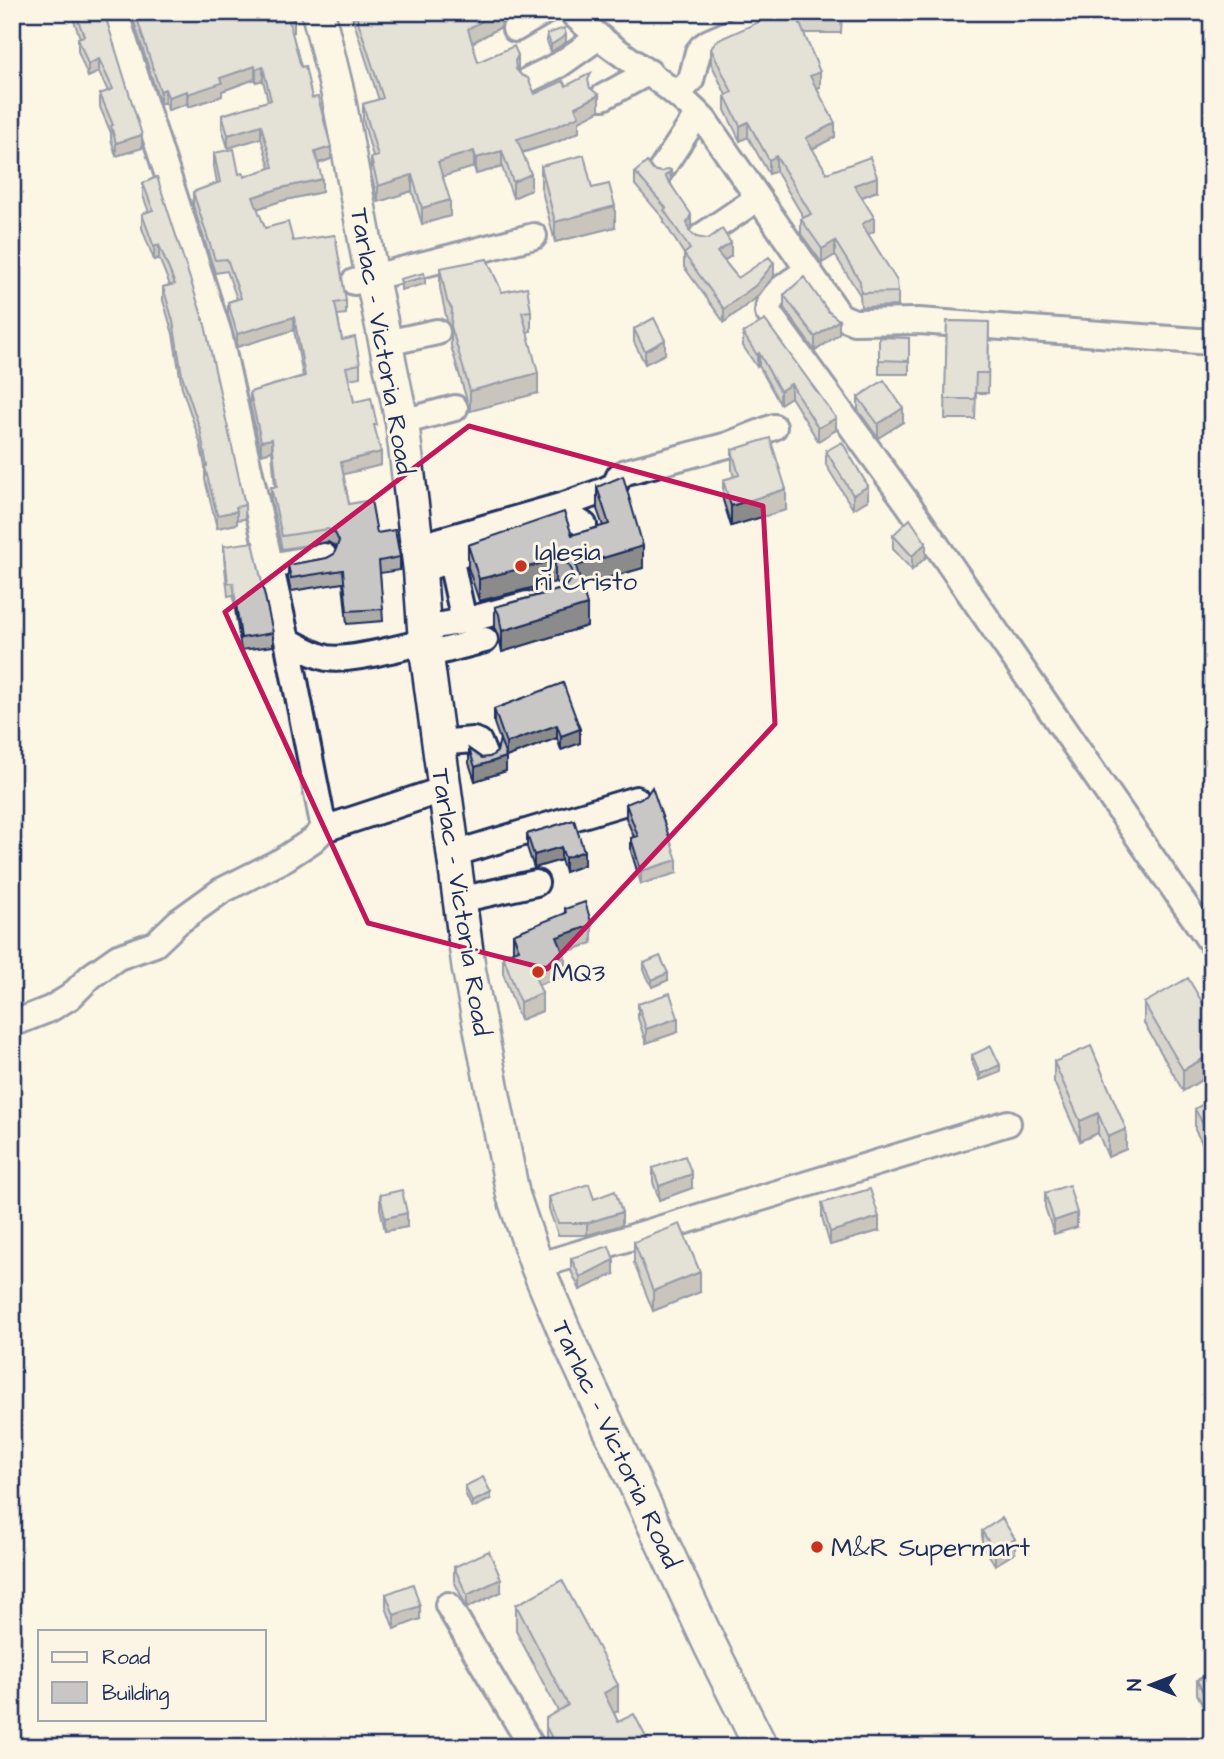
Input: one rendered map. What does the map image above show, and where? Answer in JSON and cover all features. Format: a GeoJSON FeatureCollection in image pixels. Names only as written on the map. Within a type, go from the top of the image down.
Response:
{"type":"FeatureCollection","features":[{"type":"Feature","properties":{"kind":"main road","name":"Tarlac - Victoria Road"},"geometry":{"type":"LineString","coordinates":[[318,12],[338,94],[363,280],[386,343],[402,422],[425,642],[469,970],[513,1195],[537,1266],[575,1355],[710,1645],[761,1747]]}},
{"type":"Feature","properties":{"kind":"street"},"geometry":{"type":"LineString","coordinates":[[114,12],[219,334],[287,640],[324,829]]}},
{"type":"Feature","properties":{"kind":"street"},"geometry":{"type":"LineString","coordinates":[[515,29],[544,12]]}},
{"type":"Feature","properties":{"kind":"street"},"geometry":{"type":"LineString","coordinates":[[570,12],[599,37],[678,94],[698,114],[840,316],[854,322],[919,321],[1212,342]]}},
{"type":"Feature","properties":{"kind":"street"},"geometry":{"type":"LineString","coordinates":[[678,94],[691,80],[698,52],[702,47],[753,23]]}},
{"type":"Feature","properties":{"kind":"street"},"geometry":{"type":"LineString","coordinates":[[530,79],[559,65],[599,37]]}},
{"type":"Feature","properties":{"kind":"street"},"geometry":{"type":"LineString","coordinates":[[603,97],[649,72]]}},
{"type":"Feature","properties":{"kind":"street"},"geometry":{"type":"LineString","coordinates":[[661,170],[698,114]]}},
{"type":"Feature","properties":{"kind":"street"},"geometry":{"type":"LineString","coordinates":[[702,236],[758,198]]}},
{"type":"Feature","properties":{"kind":"street"},"geometry":{"type":"LineString","coordinates":[[363,280],[534,236]]}},
{"type":"Feature","properties":{"kind":"street"},"geometry":{"type":"LineString","coordinates":[[808,270],[774,296],[768,306],[768,312],[956,572],[1212,944]]}},
{"type":"Feature","properties":{"kind":"street"},"geometry":{"type":"LineString","coordinates":[[386,343],[437,332]]}},
{"type":"Feature","properties":{"kind":"street"},"geometry":{"type":"LineString","coordinates":[[402,422],[455,408]]}},
{"type":"Feature","properties":{"kind":"street"},"geometry":{"type":"LineString","coordinates":[[418,559],[605,491],[615,485],[619,476],[626,472],[728,445],[774,427]]}},
{"type":"Feature","properties":{"kind":"street"},"geometry":{"type":"LineString","coordinates":[[418,559],[450,557],[568,517],[575,518],[584,525]]}},
{"type":"Feature","properties":{"kind":"street"},"geometry":{"type":"LineString","coordinates":[[271,566],[324,556]]}},
{"type":"Feature","properties":{"kind":"street"},"geometry":{"type":"LineString","coordinates":[[450,557],[464,621]]}},
{"type":"Feature","properties":{"kind":"street"},"geometry":{"type":"LineString","coordinates":[[425,642],[464,621],[544,599]]}},
{"type":"Feature","properties":{"kind":"street"},"geometry":{"type":"LineString","coordinates":[[287,640],[306,651],[329,658],[425,642],[485,640]]}},
{"type":"Feature","properties":{"kind":"street"},"geometry":{"type":"LineString","coordinates":[[438,743],[473,740],[479,742],[485,757]]}},
{"type":"Feature","properties":{"kind":"street"},"geometry":{"type":"LineString","coordinates":[[12,1024],[50,1009],[69,997],[91,976],[118,957],[155,944],[178,922],[221,891],[281,861],[313,841],[324,829],[445,789]]}},
{"type":"Feature","properties":{"kind":"street"},"geometry":{"type":"LineString","coordinates":[[453,854],[636,799]]}},
{"type":"Feature","properties":{"kind":"street"},"geometry":{"type":"LineString","coordinates":[[460,900],[536,883]]}},
{"type":"Feature","properties":{"kind":"street"},"geometry":{"type":"LineString","coordinates":[[537,1266],[1008,1123]]}},
{"type":"Feature","properties":{"kind":"street"},"geometry":{"type":"LineString","coordinates":[[448,1605],[533,1747]]}},
{"type":"Feature","properties":{"kind":"highlighted area"},"geometry":{"type":"Polygon","coordinates":[[[469,426],[763,506],[775,724],[547,969],[368,923],[225,612],[469,426]]]}},
{"type":"Feature","properties":{"kind":"building"},"geometry":{"type":"Polygon","coordinates":[[[75,12],[104,12],[142,135],[116,143],[111,126],[113,125],[100,94],[113,89],[99,59],[88,64],[78,38],[84,36],[75,12]]]}},
{"type":"Feature","properties":{"kind":"building"},"geometry":{"type":"Polygon","coordinates":[[[135,12],[292,12],[294,20],[289,21],[301,67],[305,66],[312,98],[318,97],[331,147],[315,152],[322,179],[253,197],[265,228],[288,222],[293,241],[335,235],[346,301],[335,303],[342,340],[355,337],[360,364],[346,367],[354,402],[371,398],[381,452],[341,462],[349,504],[371,500],[377,533],[395,530],[400,557],[379,561],[383,609],[347,611],[343,570],[291,578],[288,565],[327,558],[334,554],[339,541],[335,533],[328,529],[282,536],[271,487],[277,487],[272,439],[261,441],[250,392],[305,376],[294,317],[237,334],[228,302],[241,298],[227,259],[215,260],[193,192],[220,182],[214,153],[234,149],[239,174],[243,173],[244,177],[273,167],[261,125],[228,135],[222,115],[271,100],[263,67],[256,69],[255,66],[220,78],[222,83],[188,94],[187,91],[168,97],[165,89],[160,91],[135,12]]]}},
{"type":"Feature","properties":{"kind":"building"},"geometry":{"type":"Polygon","coordinates":[[[355,12],[498,12],[468,29],[478,62],[514,46],[518,55],[515,61],[516,69],[528,78],[535,94],[563,81],[566,86],[591,73],[588,80],[590,88],[599,95],[575,107],[579,116],[517,139],[531,174],[513,182],[502,151],[476,158],[474,151],[438,162],[450,200],[422,208],[412,175],[378,186],[371,158],[378,156],[363,104],[383,98],[355,12]]]}},
{"type":"Feature","properties":{"kind":"building"},"geometry":{"type":"Polygon","coordinates":[[[766,12],[841,12],[841,18],[798,19],[820,72],[810,76],[835,123],[806,138],[827,173],[870,157],[877,177],[854,185],[874,217],[862,224],[897,281],[898,292],[861,293],[860,281],[835,241],[822,249],[801,219],[811,214],[776,156],[769,160],[748,122],[740,126],[725,96],[732,92],[711,49],[716,41],[759,22],[766,12]]]}},
{"type":"Feature","properties":{"kind":"building"},"geometry":{"type":"Polygon","coordinates":[[[564,28],[566,35],[551,45],[547,34],[564,28]]]}},
{"type":"Feature","properties":{"kind":"building"},"geometry":{"type":"Polygon","coordinates":[[[584,155],[592,188],[609,184],[615,206],[555,222],[541,166],[584,155]]]}},
{"type":"Feature","properties":{"kind":"building"},"geometry":{"type":"Polygon","coordinates":[[[647,162],[653,170],[671,171],[665,176],[691,214],[687,223],[689,231],[696,237],[708,239],[722,229],[731,243],[717,252],[738,278],[769,257],[774,263],[756,285],[724,309],[684,254],[690,249],[664,210],[666,208],[635,172],[647,162]]]}},
{"type":"Feature","properties":{"kind":"building"},"geometry":{"type":"Polygon","coordinates":[[[157,177],[205,325],[245,505],[236,507],[237,511],[217,515],[205,467],[207,466],[200,429],[182,375],[173,321],[163,287],[175,284],[159,245],[154,247],[142,214],[153,210],[143,183],[157,177]]]}},
{"type":"Feature","properties":{"kind":"building"},"geometry":{"type":"Polygon","coordinates":[[[487,259],[502,292],[527,287],[531,311],[522,312],[538,373],[470,391],[451,326],[452,309],[447,301],[440,268],[487,259]]]}},
{"type":"Feature","properties":{"kind":"building"},"geometry":{"type":"Polygon","coordinates":[[[424,273],[425,277],[401,283],[400,279],[424,273]]]}},
{"type":"Feature","properties":{"kind":"building"},"geometry":{"type":"Polygon","coordinates":[[[804,277],[828,311],[839,320],[815,337],[784,295],[804,277]]]}},
{"type":"Feature","properties":{"kind":"building"},"geometry":{"type":"Polygon","coordinates":[[[654,318],[665,340],[645,351],[634,329],[654,318]]]}},
{"type":"Feature","properties":{"kind":"building"},"geometry":{"type":"Polygon","coordinates":[[[765,320],[836,418],[818,428],[791,384],[780,391],[759,353],[757,355],[743,333],[765,320]]]}},
{"type":"Feature","properties":{"kind":"building"},"geometry":{"type":"Polygon","coordinates":[[[947,321],[989,322],[988,373],[976,373],[975,399],[945,399],[947,321]]]}},
{"type":"Feature","properties":{"kind":"building"},"geometry":{"type":"Polygon","coordinates":[[[879,337],[909,338],[909,361],[879,360],[879,337]]]}},
{"type":"Feature","properties":{"kind":"building"},"geometry":{"type":"Polygon","coordinates":[[[884,380],[903,408],[878,424],[858,397],[884,380]]]}},
{"type":"Feature","properties":{"kind":"building"},"geometry":{"type":"Polygon","coordinates":[[[770,438],[786,489],[731,506],[723,480],[739,475],[732,450],[770,438]]]}},
{"type":"Feature","properties":{"kind":"building"},"geometry":{"type":"Polygon","coordinates":[[[842,442],[868,486],[853,495],[826,451],[842,442]]]}},
{"type":"Feature","properties":{"kind":"building"},"geometry":{"type":"Polygon","coordinates":[[[623,476],[643,546],[576,566],[587,605],[502,631],[495,607],[562,589],[572,579],[572,570],[568,564],[555,560],[479,579],[468,545],[564,512],[572,535],[609,524],[597,487],[623,476]]]}},
{"type":"Feature","properties":{"kind":"building"},"geometry":{"type":"Polygon","coordinates":[[[910,519],[926,543],[912,556],[893,535],[910,519]]]}},
{"type":"Feature","properties":{"kind":"building"},"geometry":{"type":"Polygon","coordinates":[[[253,542],[273,633],[241,638],[233,583],[228,583],[224,546],[253,542]]]}},
{"type":"Feature","properties":{"kind":"building"},"geometry":{"type":"Polygon","coordinates":[[[563,683],[580,729],[561,736],[557,725],[506,743],[494,709],[563,683]]]}},
{"type":"Feature","properties":{"kind":"building"},"geometry":{"type":"Polygon","coordinates":[[[500,739],[506,757],[475,767],[469,749],[482,758],[490,757],[497,752],[500,739]]]}},
{"type":"Feature","properties":{"kind":"building"},"geometry":{"type":"Polygon","coordinates":[[[652,787],[677,860],[641,871],[631,838],[638,836],[626,804],[646,796],[652,787]]]}},
{"type":"Feature","properties":{"kind":"building"},"geometry":{"type":"Polygon","coordinates":[[[574,820],[584,851],[565,858],[561,847],[534,855],[527,834],[574,820]]]}},
{"type":"Feature","properties":{"kind":"building"},"geometry":{"type":"Polygon","coordinates":[[[585,902],[592,925],[557,937],[565,957],[532,969],[542,993],[520,1002],[503,955],[519,949],[513,934],[566,913],[565,909],[585,902]]]}},
{"type":"Feature","properties":{"kind":"building"},"geometry":{"type":"Polygon","coordinates":[[[660,956],[668,973],[652,980],[644,963],[660,956]]]}},
{"type":"Feature","properties":{"kind":"building"},"geometry":{"type":"Polygon","coordinates":[[[1188,978],[1212,1019],[1212,1054],[1183,1070],[1144,1003],[1188,978]]]}},
{"type":"Feature","properties":{"kind":"building"},"geometry":{"type":"Polygon","coordinates":[[[670,993],[678,1018],[646,1029],[638,1004],[670,993]]]}},
{"type":"Feature","properties":{"kind":"building"},"geometry":{"type":"Polygon","coordinates":[[[991,1046],[1000,1065],[980,1074],[972,1055],[991,1046]]]}},
{"type":"Feature","properties":{"kind":"building"},"geometry":{"type":"Polygon","coordinates":[[[1091,1046],[1126,1129],[1108,1137],[1098,1113],[1080,1121],[1054,1062],[1091,1046]]]}},
{"type":"Feature","properties":{"kind":"building"},"geometry":{"type":"Polygon","coordinates":[[[1212,1099],[1212,1141],[1195,1109],[1212,1099]]]}},
{"type":"Feature","properties":{"kind":"building"},"geometry":{"type":"Polygon","coordinates":[[[685,1156],[692,1174],[659,1186],[653,1168],[685,1156]]]}},
{"type":"Feature","properties":{"kind":"building"},"geometry":{"type":"Polygon","coordinates":[[[589,1184],[594,1199],[615,1191],[622,1212],[587,1223],[558,1223],[549,1197],[589,1184]]]}},
{"type":"Feature","properties":{"kind":"building"},"geometry":{"type":"Polygon","coordinates":[[[1069,1185],[1077,1213],[1054,1221],[1045,1193],[1069,1185]]]}},
{"type":"Feature","properties":{"kind":"building"},"geometry":{"type":"Polygon","coordinates":[[[870,1189],[879,1217],[830,1232],[822,1203],[870,1189]]]}},
{"type":"Feature","properties":{"kind":"building"},"geometry":{"type":"Polygon","coordinates":[[[402,1190],[407,1213],[385,1218],[380,1195],[402,1190]]]}},
{"type":"Feature","properties":{"kind":"building"},"geometry":{"type":"Polygon","coordinates":[[[680,1224],[700,1272],[653,1291],[634,1242],[680,1224]]]}},
{"type":"Feature","properties":{"kind":"building"},"geometry":{"type":"Polygon","coordinates":[[[609,1246],[614,1260],[580,1277],[571,1258],[609,1246]]]}},
{"type":"Feature","properties":{"kind":"building"},"geometry":{"type":"Polygon","coordinates":[[[483,1477],[491,1493],[472,1502],[465,1486],[483,1477]]]}},
{"type":"Feature","properties":{"kind":"building"},"geometry":{"type":"Polygon","coordinates":[[[1002,1518],[1015,1539],[995,1552],[982,1531],[1002,1518]]]}},
{"type":"Feature","properties":{"kind":"building"},"geometry":{"type":"Polygon","coordinates":[[[489,1551],[501,1579],[467,1595],[454,1567],[489,1551]]]}},
{"type":"Feature","properties":{"kind":"building"},"geometry":{"type":"Polygon","coordinates":[[[562,1580],[618,1685],[604,1693],[618,1722],[634,1714],[651,1747],[588,1747],[586,1744],[582,1747],[556,1747],[550,1739],[552,1738],[546,1727],[546,1718],[568,1705],[516,1605],[562,1580]]]}},
{"type":"Feature","properties":{"kind":"building"},"geometry":{"type":"Polygon","coordinates":[[[413,1584],[420,1606],[394,1615],[386,1594],[413,1584]]]}},
{"type":"Feature","properties":{"kind":"building"},"geometry":{"type":"Polygon","coordinates":[[[1212,1673],[1212,1700],[1208,1702],[1197,1680],[1212,1673]]]}},
{"type":"Feature","properties":{"kind":"place","name":"Iglesia ni Cristo"},"geometry":{"type":"Point","coordinates":[521,566]}},
{"type":"Feature","properties":{"kind":"place","name":"MQ3"},"geometry":{"type":"Point","coordinates":[538,972]}},
{"type":"Feature","properties":{"kind":"place","name":"M&R Supermart"},"geometry":{"type":"Point","coordinates":[817,1547]}}]}
